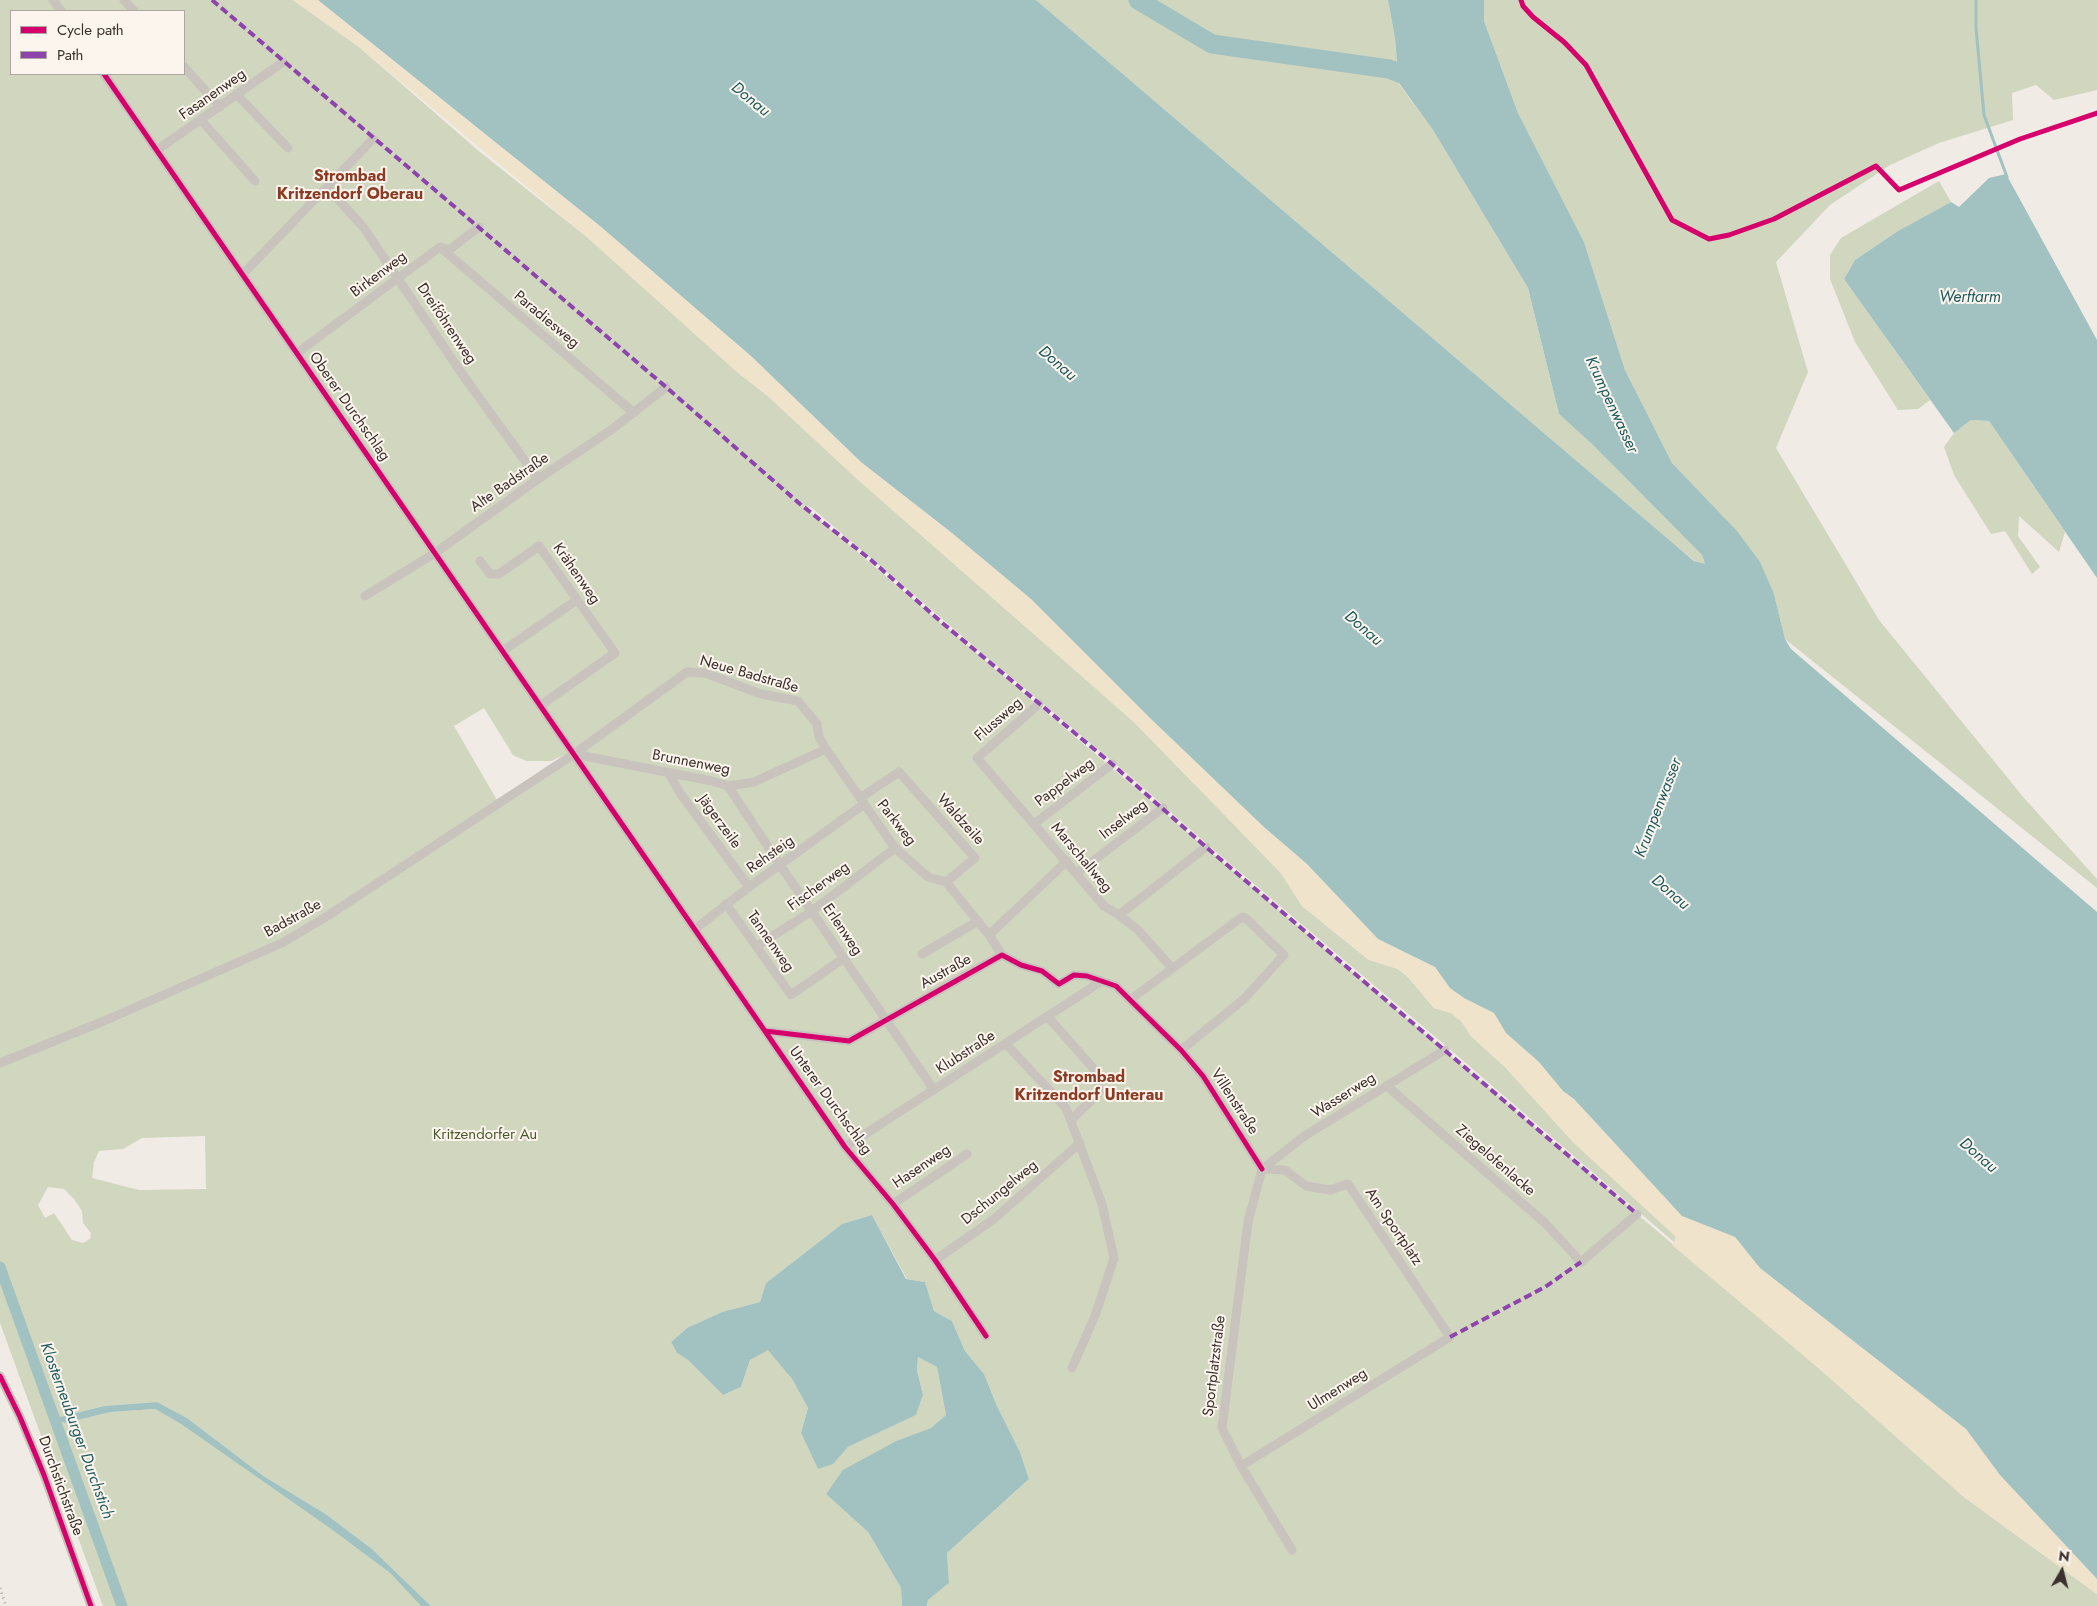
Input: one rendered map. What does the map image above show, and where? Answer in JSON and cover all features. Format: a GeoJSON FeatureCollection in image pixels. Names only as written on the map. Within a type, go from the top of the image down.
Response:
{"type":"FeatureCollection","features":[{"type":"Feature","properties":{"kind":"street"},"geometry":{"type":"LineString","coordinates":[[124,0],[133,10]]}},
{"type":"Feature","properties":{"kind":"street","name":"Fasanenweg"},"geometry":{"type":"LineString","coordinates":[[157,150],[283,62]]}},
{"type":"Feature","properties":{"kind":"street"},"geometry":{"type":"LineString","coordinates":[[185,68],[220,107]]}},
{"type":"Feature","properties":{"kind":"street","name":"Oberer Durchschlag"},"geometry":{"type":"LineString","coordinates":[[105,75],[504,650],[574,754]]}},
{"type":"Feature","properties":{"kind":"street"},"geometry":{"type":"LineString","coordinates":[[237,95],[288,148]]}},
{"type":"Feature","properties":{"kind":"street"},"geometry":{"type":"LineString","coordinates":[[201,120],[255,181]]}},
{"type":"Feature","properties":{"kind":"street"},"geometry":{"type":"LineString","coordinates":[[242,275],[373,139]]}},
{"type":"Feature","properties":{"kind":"street","name":"Dreiföhrenweg"},"geometry":{"type":"LineString","coordinates":[[328,187],[364,228],[460,371],[538,478]]}},
{"type":"Feature","properties":{"kind":"street","name":"Birkenweg"},"geometry":{"type":"LineString","coordinates":[[297,353],[440,247],[449,250],[479,227]]}},
{"type":"Feature","properties":{"kind":"street","name":"Paradiesweg"},"geometry":{"type":"LineString","coordinates":[[440,247],[634,412]]}},
{"type":"Feature","properties":{"kind":"street","name":"Alte Badstraße"},"geometry":{"type":"LineString","coordinates":[[365,596],[435,553],[538,478],[634,412],[666,387]]}},
{"type":"Feature","properties":{"kind":"street","name":"Krähenweg"},"geometry":{"type":"LineString","coordinates":[[480,562],[490,574],[499,574],[539,546],[615,653],[540,705]]}},
{"type":"Feature","properties":{"kind":"street"},"geometry":{"type":"LineString","coordinates":[[504,650],[577,600]]}},
{"type":"Feature","properties":{"kind":"street","name":"Neue Badstraße"},"geometry":{"type":"LineString","coordinates":[[574,754],[687,672],[705,673],[761,694],[798,701],[817,724],[819,738],[826,749]]}},
{"type":"Feature","properties":{"kind":"street","name":"Flussweg"},"geometry":{"type":"LineString","coordinates":[[977,758],[1039,704]]}},
{"type":"Feature","properties":{"kind":"street","name":"Brunnenweg"},"geometry":{"type":"LineString","coordinates":[[574,754],[668,772],[728,786],[754,782],[826,749]]}},
{"type":"Feature","properties":{"kind":"street","name":"Parkweg"},"geometry":{"type":"LineString","coordinates":[[826,749],[896,848],[928,877],[946,882],[989,935],[1002,955]]}},
{"type":"Feature","properties":{"kind":"street","name":"Unterer Durchschlag"},"geometry":{"type":"LineString","coordinates":[[574,754],[845,1147],[893,1204],[935,1260],[986,1336]]}},
{"type":"Feature","properties":{"kind":"street","name":"Badstraße"},"geometry":{"type":"LineString","coordinates":[[0,1063],[104,1021],[282,943],[329,915],[574,754]]}},
{"type":"Feature","properties":{"kind":"street","name":"Marschallweg"},"geometry":{"type":"LineString","coordinates":[[977,758],[1104,906],[1138,930],[1172,968]]}},
{"type":"Feature","properties":{"kind":"street","name":"Pappelweg"},"geometry":{"type":"LineString","coordinates":[[1034,824],[1112,764]]}},
{"type":"Feature","properties":{"kind":"street","name":"Jägerzeile"},"geometry":{"type":"LineString","coordinates":[[668,772],[680,793],[749,887]]}},
{"type":"Feature","properties":{"kind":"street","name":"Rehsteig"},"geometry":{"type":"LineString","coordinates":[[694,929],[780,865],[898,772]]}},
{"type":"Feature","properties":{"kind":"street","name":"Waldzeile"},"geometry":{"type":"LineString","coordinates":[[898,772],[975,858],[946,882]]}},
{"type":"Feature","properties":{"kind":"street","name":"Erlenweg"},"geometry":{"type":"LineString","coordinates":[[728,786],[934,1090]]}},
{"type":"Feature","properties":{"kind":"street","name":"Inselweg"},"geometry":{"type":"LineString","coordinates":[[1077,873],[1163,808]]}},
{"type":"Feature","properties":{"kind":"street"},"geometry":{"type":"LineString","coordinates":[[1119,915],[1206,847]]}},
{"type":"Feature","properties":{"kind":"street","name":"Fischerweg"},"geometry":{"type":"LineString","coordinates":[[757,946],[812,911],[896,848]]}},
{"type":"Feature","properties":{"kind":"street"},"geometry":{"type":"LineString","coordinates":[[989,935],[1066,861]]}},
{"type":"Feature","properties":{"kind":"street","name":"Tannenweg"},"geometry":{"type":"LineString","coordinates":[[726,904],[791,996],[844,958]]}},
{"type":"Feature","properties":{"kind":"street"},"geometry":{"type":"LineString","coordinates":[[1002,955],[1021,965],[1042,970],[1060,984],[1074,975],[1087,976],[1116,986],[1131,999],[1242,918],[1246,918],[1284,956],[1244,999],[1181,1050]]}},
{"type":"Feature","properties":{"kind":"street"},"geometry":{"type":"LineString","coordinates":[[922,954],[978,921]]}},
{"type":"Feature","properties":{"kind":"street","name":"Austraße"},"geometry":{"type":"LineString","coordinates":[[765,1031],[849,1042],[1002,955]]}},
{"type":"Feature","properties":{"kind":"street","name":"Klubstraße"},"geometry":{"type":"LineString","coordinates":[[845,1147],[1102,981]]}},
{"type":"Feature","properties":{"kind":"street","name":"Villenstraße"},"geometry":{"type":"LineString","coordinates":[[1131,999],[1204,1076],[1262,1169]]}},
{"type":"Feature","properties":{"kind":"street"},"geometry":{"type":"LineString","coordinates":[[1048,1017],[1093,1068],[1100,1092],[1072,1119]]}},
{"type":"Feature","properties":{"kind":"street"},"geometry":{"type":"LineString","coordinates":[[1006,1044],[1066,1108],[1072,1119],[1102,1204],[1114,1258],[1095,1316],[1072,1368]]}},
{"type":"Feature","properties":{"kind":"street","name":"Wasserweg"},"geometry":{"type":"LineString","coordinates":[[1262,1169],[1306,1136],[1445,1050]]}},
{"type":"Feature","properties":{"kind":"street","name":"Ziegelofenlacke"},"geometry":{"type":"LineString","coordinates":[[1387,1086],[1546,1223],[1581,1262],[1637,1214]]}},
{"type":"Feature","properties":{"kind":"street","name":"Dschungelweg"},"geometry":{"type":"LineString","coordinates":[[935,1260],[994,1219],[1080,1143]]}},
{"type":"Feature","properties":{"kind":"street","name":"Hasenweg"},"geometry":{"type":"LineString","coordinates":[[893,1204],[967,1154]]}},
{"type":"Feature","properties":{"kind":"street","name":"Am Sportplatz"},"geometry":{"type":"LineString","coordinates":[[1262,1169],[1284,1170],[1306,1186],[1330,1190],[1348,1184],[1450,1337]]}},
{"type":"Feature","properties":{"kind":"street","name":"Sportplatzstraße"},"geometry":{"type":"LineString","coordinates":[[1262,1169],[1248,1222],[1222,1428],[1241,1466],[1292,1550]]}},
{"type":"Feature","properties":{"kind":"street","name":"Ulmenweg"},"geometry":{"type":"LineString","coordinates":[[1241,1466],[1450,1337]]}},
{"type":"Feature","properties":{"kind":"street","name":"Durchstichstraße"},"geometry":{"type":"LineString","coordinates":[[0,1376],[20,1416],[44,1475],[91,1606]]}},
{"type":"Feature","properties":{"kind":"green space","name":"Kritzendorfer Au"},"geometry":{"type":"Polygon","coordinates":[[[0,0],[293,0],[359,47],[480,152],[588,238],[736,371],[769,397],[855,477],[1134,722],[1281,873],[1302,906],[1369,960],[1398,969],[1408,977],[1434,1008],[1451,1013],[1462,1022],[1471,1036],[1506,1068],[1574,1143],[1677,1237],[1675,1243],[1208,845],[1130,776],[812,508],[802,505],[1822,1371],[1964,1497],[2097,1594],[2097,1606],[927,1606],[928,1600],[949,1583],[947,1553],[1029,1479],[1020,1452],[997,1406],[984,1374],[965,1351],[952,1321],[934,1311],[925,1282],[907,1279],[872,1215],[842,1224],[766,1283],[760,1302],[722,1312],[687,1328],[671,1342],[677,1353],[688,1360],[723,1395],[741,1387],[750,1360],[768,1349],[792,1379],[808,1408],[801,1433],[818,1469],[833,1463],[848,1447],[916,1415],[923,1395],[917,1370],[918,1357],[937,1367],[946,1415],[932,1428],[896,1441],[844,1470],[826,1494],[868,1532],[901,1588],[902,1606],[431,1606],[372,1549],[327,1515],[262,1475],[187,1418],[157,1402],[104,1406],[60,1417],[60,1421],[65,1423],[111,1412],[155,1409],[181,1424],[331,1529],[390,1573],[421,1606],[103,1606],[0,1323],[0,0]],[[484,708],[454,726],[501,807],[573,759],[843,1149],[891,1206],[986,1339],[989,1335],[937,1260],[896,1204],[848,1147],[576,750],[551,761],[526,761],[513,755],[484,708]],[[205,1136],[142,1138],[123,1149],[99,1151],[94,1162],[92,1178],[139,1190],[206,1189],[205,1136]],[[48,1187],[38,1205],[45,1218],[54,1213],[72,1240],[83,1243],[90,1239],[91,1233],[83,1223],[82,1211],[74,1199],[64,1189],[48,1187]]]}},
{"type":"Feature","properties":{"kind":"green space"},"geometry":{"type":"Polygon","coordinates":[[[1036,0],[1388,0],[1395,39],[1399,84],[1433,130],[1528,288],[1559,414],[1593,445],[1702,555],[1705,565],[1695,561],[1667,538],[1036,0]]]}},
{"type":"Feature","properties":{"kind":"green space"},"geometry":{"type":"Polygon","coordinates":[[[1484,0],[2097,0],[2097,90],[2054,100],[2036,85],[2012,93],[2013,120],[1939,143],[1890,165],[1830,205],[1776,262],[1808,372],[1776,448],[1879,620],[2024,798],[2097,879],[2097,888],[1785,639],[1774,594],[1736,531],[1672,463],[1625,370],[1584,242],[1518,113],[1484,21],[1484,0]]]}},
{"type":"Feature","properties":{"kind":"green space"},"geometry":{"type":"Polygon","coordinates":[[[1939,181],[1951,202],[1898,231],[1855,260],[1844,279],[1930,400],[1918,409],[1898,410],[1855,342],[1830,279],[1830,255],[1841,238],[1939,181]]]}},
{"type":"Feature","properties":{"kind":"green space"},"geometry":{"type":"Polygon","coordinates":[[[1971,420],[1989,421],[2065,532],[2059,552],[2019,516],[2018,536],[2040,567],[2032,574],[2005,531],[1991,534],[1954,475],[1944,447],[1954,433],[1971,420]]]}},
{"type":"Feature","properties":{"kind":"sand"},"geometry":{"type":"Polygon","coordinates":[[[293,0],[318,0],[600,226],[751,356],[861,462],[952,533],[1031,599],[1151,719],[1265,828],[1307,864],[1378,939],[1435,967],[1450,988],[1464,998],[1494,1013],[1506,1033],[1539,1062],[1563,1091],[1574,1099],[1682,1216],[1735,1237],[1760,1268],[1966,1429],[2000,1475],[2097,1579],[2097,1594],[1964,1497],[1822,1371],[1672,1245],[1676,1237],[1574,1143],[1506,1068],[1471,1036],[1462,1022],[1451,1013],[1434,1008],[1399,969],[1369,960],[1302,906],[1281,873],[1134,722],[855,477],[769,397],[736,371],[588,238],[359,47],[293,0]]]}},
{"type":"Feature","properties":{"kind":"water"},"geometry":{"type":"Polygon","coordinates":[[[318,0],[1036,0],[1694,561],[1705,564],[1702,555],[1593,445],[1559,414],[1528,288],[1433,130],[1399,83],[1395,39],[1388,0],[1484,0],[1484,21],[1518,113],[1584,242],[1625,370],[1672,463],[1737,531],[1760,562],[1774,594],[1785,639],[1791,649],[2097,912],[2097,1579],[2000,1475],[1966,1429],[1760,1268],[1735,1237],[1682,1216],[1574,1099],[1563,1091],[1539,1062],[1506,1033],[1494,1013],[1464,998],[1450,988],[1435,967],[1378,939],[1307,864],[1265,828],[1151,719],[1031,599],[952,533],[861,462],[751,356],[600,226],[318,0]]]}},
{"type":"Feature","properties":{"kind":"water","name":"Werftarm"},"geometry":{"type":"Polygon","coordinates":[[[2006,174],[2097,340],[2097,578],[1989,421],[1971,420],[1954,433],[1844,279],[1855,260],[1898,231],[1951,202],[1959,207],[1989,178],[2006,174]]]}},
{"type":"Feature","properties":{"kind":"water"},"geometry":{"type":"Polygon","coordinates":[[[872,1215],[906,1279],[925,1282],[934,1311],[952,1321],[965,1351],[984,1374],[997,1406],[1020,1452],[1029,1479],[947,1553],[949,1583],[928,1600],[927,1606],[902,1606],[901,1588],[868,1532],[826,1494],[843,1470],[896,1441],[931,1428],[946,1415],[937,1367],[918,1357],[917,1370],[923,1395],[916,1415],[848,1447],[833,1464],[818,1469],[801,1433],[808,1408],[792,1379],[768,1350],[750,1360],[741,1387],[723,1395],[688,1360],[677,1353],[671,1342],[687,1328],[722,1312],[760,1302],[766,1283],[842,1224],[872,1215]]]}},
{"type":"Feature","properties":{"kind":"water"},"geometry":{"type":"Polygon","coordinates":[[[157,1402],[187,1418],[262,1475],[327,1515],[372,1549],[431,1606],[421,1606],[390,1573],[331,1529],[181,1424],[155,1409],[111,1412],[65,1423],[60,1421],[60,1417],[104,1406],[157,1402]]]}},
{"type":"Feature","properties":{"kind":"waterway"},"geometry":{"type":"LineString","coordinates":[[1138,0],[1212,44],[1389,69],[1421,81]]}},
{"type":"Feature","properties":{"kind":"waterway"},"geometry":{"type":"LineString","coordinates":[[1976,0],[1976,28],[1984,115],[2007,177]]}},
{"type":"Feature","properties":{"kind":"waterway","name":"Klosterneuburger Durchstich"},"geometry":{"type":"LineString","coordinates":[[0,1267],[122,1606]]}},
{"type":"Feature","properties":{"kind":"waterway","name":"Klosterneuburger Durchstich"},"geometry":{"type":"LineString","coordinates":[[56,1422],[63,1420]]}},
{"type":"Feature","properties":{"kind":"railway"},"geometry":{"type":"LineString","coordinates":[[0,1588],[6,1606]]}},
{"type":"Feature","properties":{"kind":"marked path"},"geometry":{"type":"LineString","coordinates":[[212,0],[666,387],[800,504],[871,560],[940,621],[1112,764],[1206,847],[1637,1214]]}},
{"type":"Feature","properties":{"kind":"marked path"},"geometry":{"type":"LineString","coordinates":[[1450,1337],[1545,1287],[1581,1262]]}},
{"type":"Feature","properties":{"kind":"cycle path"},"geometry":{"type":"LineString","coordinates":[[1521,0],[1523,6],[1533,17],[1564,42],[1586,65],[1672,220],[1709,239],[1729,235],[1774,219],[1876,166],[1899,190],[2020,139],[2097,113]]}},
{"type":"Feature","properties":{"kind":"cycle path"},"geometry":{"type":"LineString","coordinates":[[105,75],[845,1147],[893,1204],[935,1260],[986,1336]]}},
{"type":"Feature","properties":{"kind":"cycle path"},"geometry":{"type":"LineString","coordinates":[[765,1031],[849,1041],[1002,955],[1021,965],[1042,971],[1059,984],[1074,975],[1087,976],[1116,986],[1181,1050],[1203,1076],[1262,1169]]}},
{"type":"Feature","properties":{"kind":"cycle path"},"geometry":{"type":"LineString","coordinates":[[0,1376],[20,1417],[44,1475],[91,1606]]}},
{"type":"Feature","properties":{"kind":"district","name":"Strombad Kritzendorf Oberau"},"geometry":{"type":"Point","coordinates":[350,186]}},
{"type":"Feature","properties":{"kind":"district","name":"Strombad Kritzendorf Unterau"},"geometry":{"type":"Point","coordinates":[1089,1087]}},
{"type":"Feature","properties":{"kind":"water label","name":"Donau"},"geometry":{"type":"Point","coordinates":[750,100]}},
{"type":"Feature","properties":{"kind":"water label","name":"Donau"},"geometry":{"type":"Point","coordinates":[1057,364]}},
{"type":"Feature","properties":{"kind":"water label","name":"Krumpenwasser"},"geometry":{"type":"Point","coordinates":[1611,405]}},
{"type":"Feature","properties":{"kind":"water label","name":"Donau"},"geometry":{"type":"Point","coordinates":[1363,629]}},
{"type":"Feature","properties":{"kind":"water label","name":"Krumpenwasser"},"geometry":{"type":"Point","coordinates":[1659,808]}},
{"type":"Feature","properties":{"kind":"water label","name":"Donau"},"geometry":{"type":"Point","coordinates":[1670,893]}},
{"type":"Feature","properties":{"kind":"water label","name":"Donau"},"geometry":{"type":"Point","coordinates":[1978,1156]}}]}
